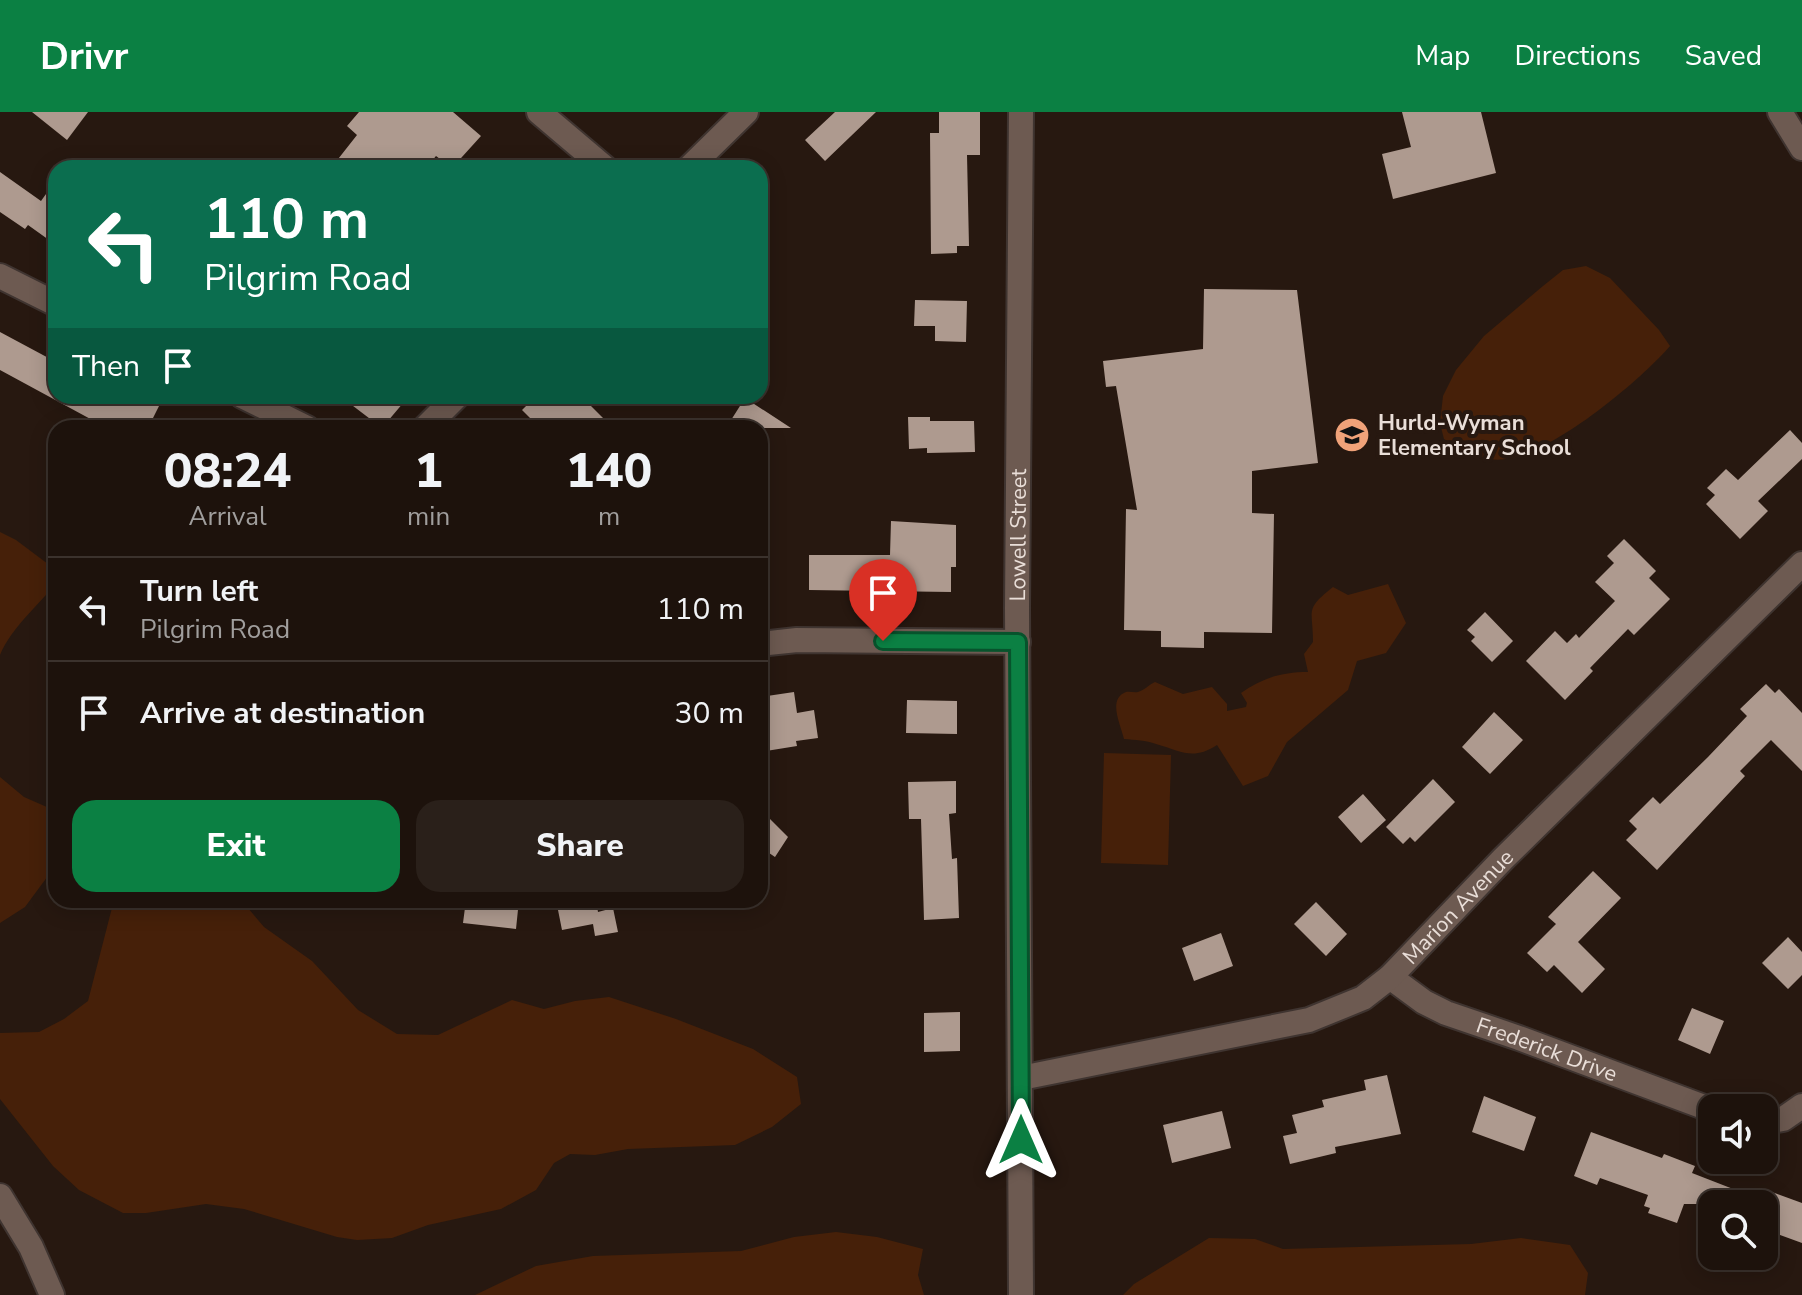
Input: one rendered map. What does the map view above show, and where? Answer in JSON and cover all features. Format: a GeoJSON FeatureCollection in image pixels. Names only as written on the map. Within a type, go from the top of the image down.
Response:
{"type":"FeatureCollection","features":[{"type":"Feature","properties":{"kind":"street"},"geometry":{"type":"LineString","coordinates":[[539,112],[596,160]]}},
{"type":"Feature","properties":{"kind":"street"},"geometry":{"type":"LineString","coordinates":[[697,160],[746,112]]}},
{"type":"Feature","properties":{"kind":"street","name":"Lowell Street"},"geometry":{"type":"LineString","coordinates":[[1021,112],[1018,642],[1021,1295]]}},
{"type":"Feature","properties":{"kind":"street"},"geometry":{"type":"LineString","coordinates":[[1780,112],[1802,148]]}},
{"type":"Feature","properties":{"kind":"street"},"geometry":{"type":"LineString","coordinates":[[0,276],[48,300]]}},
{"type":"Feature","properties":{"kind":"street"},"geometry":{"type":"LineString","coordinates":[[258,404],[291,420]]}},
{"type":"Feature","properties":{"kind":"street"},"geometry":{"type":"LineString","coordinates":[[433,420],[449,404]]}},
{"type":"Feature","properties":{"kind":"street","name":"Marion Avenue"},"geometry":{"type":"LineString","coordinates":[[1021,1078],[1309,1020],[1350,1005],[1390,977],[1503,859],[1802,564]]}},
{"type":"Feature","properties":{"kind":"street"},"geometry":{"type":"LineString","coordinates":[[768,643],[797,640],[1018,642]]}},
{"type":"Feature","properties":{"kind":"street","name":"Frederick Drive"},"geometry":{"type":"LineString","coordinates":[[1390,977],[1424,1002],[1446,1013],[1698,1105]]}},
{"type":"Feature","properties":{"kind":"street"},"geometry":{"type":"LineString","coordinates":[[1778,1122],[1798,1118]]}},
{"type":"Feature","properties":{"kind":"street"},"geometry":{"type":"LineString","coordinates":[[0,1196],[31,1247],[52,1295]]}},
{"type":"Feature","properties":{"kind":"shaded area"},"geometry":{"type":"Polygon","coordinates":[[[1586,266],[1610,278],[1670,346],[1613,400],[1534,450],[1510,458],[1490,459],[1444,439],[1440,423],[1443,396],[1456,370],[1484,336],[1563,270],[1586,266]]]}},
{"type":"Feature","properties":{"kind":"shaded area"},"geometry":{"type":"Polygon","coordinates":[[[0,532],[48,564],[48,592],[18,626],[0,655],[0,532]]]}},
{"type":"Feature","properties":{"kind":"shaded area"},"geometry":{"type":"Polygon","coordinates":[[[1388,584],[1406,623],[1386,653],[1357,661],[1348,690],[1287,742],[1268,776],[1243,786],[1217,745],[1194,754],[1124,739],[1116,706],[1120,695],[1140,691],[1155,682],[1183,694],[1212,687],[1227,704],[1227,711],[1246,707],[1241,693],[1249,688],[1281,675],[1308,672],[1304,654],[1313,642],[1312,611],[1333,587],[1348,595],[1388,584]]]}},
{"type":"Feature","properties":{"kind":"shaded area"},"geometry":{"type":"Polygon","coordinates":[[[1104,753],[1171,755],[1168,865],[1101,863],[1104,753]]]}},
{"type":"Feature","properties":{"kind":"shaded area"},"geometry":{"type":"Polygon","coordinates":[[[0,777],[24,797],[48,808],[48,876],[25,907],[0,923],[0,777]]]}},
{"type":"Feature","properties":{"kind":"shaded area"},"geometry":{"type":"Polygon","coordinates":[[[112,908],[248,908],[264,927],[312,961],[358,1010],[397,1034],[438,1035],[512,1000],[544,1009],[609,997],[753,1049],[797,1077],[801,1104],[772,1127],[735,1145],[570,1154],[554,1163],[536,1190],[501,1209],[428,1225],[392,1238],[357,1240],[337,1237],[244,1209],[206,1204],[146,1213],[123,1213],[79,1190],[53,1166],[0,1099],[0,1033],[39,1032],[88,1001],[112,908]]]}},
{"type":"Feature","properties":{"kind":"shaded area"},"geometry":{"type":"Polygon","coordinates":[[[836,1232],[877,1237],[923,1249],[918,1275],[924,1295],[475,1295],[536,1266],[593,1256],[741,1251],[794,1237],[836,1232]]]}},
{"type":"Feature","properties":{"kind":"shaded area"},"geometry":{"type":"Polygon","coordinates":[[[1209,1238],[1255,1239],[1283,1249],[1471,1244],[1521,1238],[1570,1245],[1588,1273],[1585,1295],[1123,1295],[1134,1284],[1209,1238]]]}},
{"type":"Feature","properties":{"kind":"building"},"geometry":{"type":"Polygon","coordinates":[[[32,112],[88,112],[67,140],[32,112]]]}},
{"type":"Feature","properties":{"kind":"building"},"geometry":{"type":"Polygon","coordinates":[[[359,112],[453,112],[481,136],[459,160],[441,160],[436,156],[433,160],[337,160],[357,135],[347,126],[359,112]]]}},
{"type":"Feature","properties":{"kind":"building"},"geometry":{"type":"Polygon","coordinates":[[[835,112],[876,112],[825,161],[805,140],[835,112]]]}},
{"type":"Feature","properties":{"kind":"building"},"geometry":{"type":"Polygon","coordinates":[[[939,112],[980,112],[980,155],[967,155],[969,246],[957,246],[957,253],[931,254],[930,133],[939,133],[939,112]]]}},
{"type":"Feature","properties":{"kind":"building"},"geometry":{"type":"Polygon","coordinates":[[[1402,112],[1481,112],[1496,173],[1393,199],[1382,154],[1411,147],[1402,112]]]}},
{"type":"Feature","properties":{"kind":"building"},"geometry":{"type":"Polygon","coordinates":[[[0,172],[41,201],[48,191],[48,239],[28,225],[25,229],[0,212],[0,172]]]}},
{"type":"Feature","properties":{"kind":"building"},"geometry":{"type":"Polygon","coordinates":[[[1204,289],[1297,290],[1318,463],[1252,471],[1252,513],[1274,514],[1272,633],[1204,632],[1204,648],[1161,647],[1161,631],[1124,630],[1126,509],[1137,510],[1116,386],[1106,387],[1103,361],[1203,349],[1204,289]]]}},
{"type":"Feature","properties":{"kind":"building"},"geometry":{"type":"Polygon","coordinates":[[[915,300],[967,301],[966,342],[935,341],[935,326],[914,326],[915,300]]]}},
{"type":"Feature","properties":{"kind":"building"},"geometry":{"type":"Polygon","coordinates":[[[0,332],[48,358],[48,396],[0,370],[0,332]]]}},
{"type":"Feature","properties":{"kind":"building"},"geometry":{"type":"Polygon","coordinates":[[[63,404],[160,404],[152,420],[92,420],[63,404]]]}},
{"type":"Feature","properties":{"kind":"building"},"geometry":{"type":"Polygon","coordinates":[[[350,404],[402,404],[389,420],[372,420],[350,404]]]}},
{"type":"Feature","properties":{"kind":"building"},"geometry":{"type":"Polygon","coordinates":[[[528,404],[589,404],[605,420],[532,420],[522,410],[528,404]]]}},
{"type":"Feature","properties":{"kind":"building"},"geometry":{"type":"Polygon","coordinates":[[[741,404],[754,404],[791,428],[768,428],[768,420],[731,420],[741,404]]]}},
{"type":"Feature","properties":{"kind":"building"},"geometry":{"type":"Polygon","coordinates":[[[908,417],[930,417],[930,421],[974,421],[975,452],[927,453],[927,448],[909,449],[908,417]]]}},
{"type":"Feature","properties":{"kind":"building"},"geometry":{"type":"Polygon","coordinates":[[[1790,430],[1802,443],[1802,459],[1758,501],[1768,511],[1740,539],[1706,504],[1715,495],[1707,488],[1726,469],[1738,480],[1790,430]]]}},
{"type":"Feature","properties":{"kind":"building"},"geometry":{"type":"Polygon","coordinates":[[[891,521],[956,525],[956,567],[951,567],[951,592],[809,590],[809,555],[890,555],[891,521]]]}},
{"type":"Feature","properties":{"kind":"building"},"geometry":{"type":"Polygon","coordinates":[[[1624,539],[1656,571],[1649,578],[1670,599],[1634,635],[1628,629],[1590,668],[1593,671],[1565,700],[1526,661],[1555,631],[1567,643],[1576,634],[1579,638],[1615,601],[1595,582],[1614,563],[1607,556],[1624,539]]]}},
{"type":"Feature","properties":{"kind":"building"},"geometry":{"type":"Polygon","coordinates":[[[1485,612],[1513,641],[1492,662],[1471,641],[1475,637],[1467,630],[1485,612]]]}},
{"type":"Feature","properties":{"kind":"building"},"geometry":{"type":"Polygon","coordinates":[[[1766,684],[1775,693],[1779,689],[1802,713],[1802,771],[1771,740],[1740,771],[1745,776],[1657,870],[1626,840],[1637,829],[1629,821],[1653,797],[1660,804],[1708,757],[1747,716],[1740,709],[1766,684]]]}},
{"type":"Feature","properties":{"kind":"building"},"geometry":{"type":"Polygon","coordinates":[[[794,692],[797,713],[814,710],[818,738],[796,741],[797,746],[768,751],[768,696],[794,692]]]}},
{"type":"Feature","properties":{"kind":"building"},"geometry":{"type":"Polygon","coordinates":[[[907,700],[957,701],[957,734],[906,733],[907,700]]]}},
{"type":"Feature","properties":{"kind":"building"},"geometry":{"type":"Polygon","coordinates":[[[1494,712],[1523,740],[1490,774],[1462,747],[1494,712]]]}},
{"type":"Feature","properties":{"kind":"building"},"geometry":{"type":"Polygon","coordinates":[[[1433,779],[1455,802],[1415,842],[1410,837],[1403,844],[1386,827],[1433,779]]]}},
{"type":"Feature","properties":{"kind":"building"},"geometry":{"type":"Polygon","coordinates":[[[956,781],[956,813],[949,814],[952,859],[957,858],[959,918],[924,920],[921,819],[909,819],[908,782],[956,781]]]}},
{"type":"Feature","properties":{"kind":"building"},"geometry":{"type":"Polygon","coordinates":[[[1363,794],[1386,820],[1361,843],[1338,817],[1363,794]]]}},
{"type":"Feature","properties":{"kind":"building"},"geometry":{"type":"Polygon","coordinates":[[[768,817],[788,837],[775,857],[768,852],[768,817]]]}},
{"type":"Feature","properties":{"kind":"building"},"geometry":{"type":"Polygon","coordinates":[[[1593,871],[1621,898],[1578,942],[1605,969],[1582,993],[1554,965],[1547,972],[1527,953],[1556,924],[1548,917],[1593,871]]]}},
{"type":"Feature","properties":{"kind":"building"},"geometry":{"type":"Polygon","coordinates":[[[1316,902],[1347,934],[1326,956],[1294,924],[1316,902]]]}},
{"type":"Feature","properties":{"kind":"building"},"geometry":{"type":"Polygon","coordinates":[[[465,908],[518,908],[516,929],[463,923],[465,908]]]}},
{"type":"Feature","properties":{"kind":"building"},"geometry":{"type":"Polygon","coordinates":[[[558,908],[597,908],[598,912],[613,908],[618,932],[595,936],[593,924],[562,930],[558,908]]]}},
{"type":"Feature","properties":{"kind":"building"},"geometry":{"type":"Polygon","coordinates":[[[1221,933],[1233,966],[1194,981],[1182,948],[1221,933]]]}},
{"type":"Feature","properties":{"kind":"building"},"geometry":{"type":"Polygon","coordinates":[[[1788,937],[1802,952],[1802,975],[1788,989],[1762,963],[1788,937]]]}},
{"type":"Feature","properties":{"kind":"building"},"geometry":{"type":"Polygon","coordinates":[[[1692,1008],[1724,1021],[1710,1054],[1678,1040],[1692,1008]]]}},
{"type":"Feature","properties":{"kind":"building"},"geometry":{"type":"Polygon","coordinates":[[[960,1012],[960,1051],[924,1052],[924,1013],[960,1012]]]}},
{"type":"Feature","properties":{"kind":"building"},"geometry":{"type":"Polygon","coordinates":[[[1387,1075],[1401,1134],[1335,1147],[1336,1153],[1290,1164],[1283,1136],[1297,1133],[1292,1115],[1324,1107],[1322,1100],[1366,1090],[1364,1080],[1387,1075]]]}},
{"type":"Feature","properties":{"kind":"building"},"geometry":{"type":"Polygon","coordinates":[[[1484,1096],[1536,1117],[1524,1151],[1472,1132],[1484,1096]]]}},
{"type":"Feature","properties":{"kind":"building"},"geometry":{"type":"Polygon","coordinates":[[[1222,1111],[1231,1148],[1172,1163],[1163,1125],[1222,1111]]]}},
{"type":"Feature","properties":{"kind":"building"},"geometry":{"type":"Polygon","coordinates":[[[1591,1132],[1662,1158],[1664,1154],[1695,1166],[1692,1173],[1736,1190],[1698,1190],[1698,1204],[1684,1204],[1677,1223],[1648,1213],[1650,1208],[1644,1206],[1648,1195],[1600,1178],[1597,1185],[1574,1176],[1591,1132]]]}},
{"type":"Feature","properties":{"kind":"building"},"geometry":{"type":"Polygon","coordinates":[[[1778,1194],[1802,1203],[1802,1243],[1778,1234],[1778,1194]]]}},
{"type":"Feature","properties":{"kind":"place","name":"Hurld-Wyman Elementary School"},"geometry":{"type":"Point","coordinates":[1352,435]}},
{"type":"Feature","properties":{"kind":"route"},"geometry":{"type":"LineString","coordinates":[[883,641],[1018,642],[1021,1140]]}}]}
